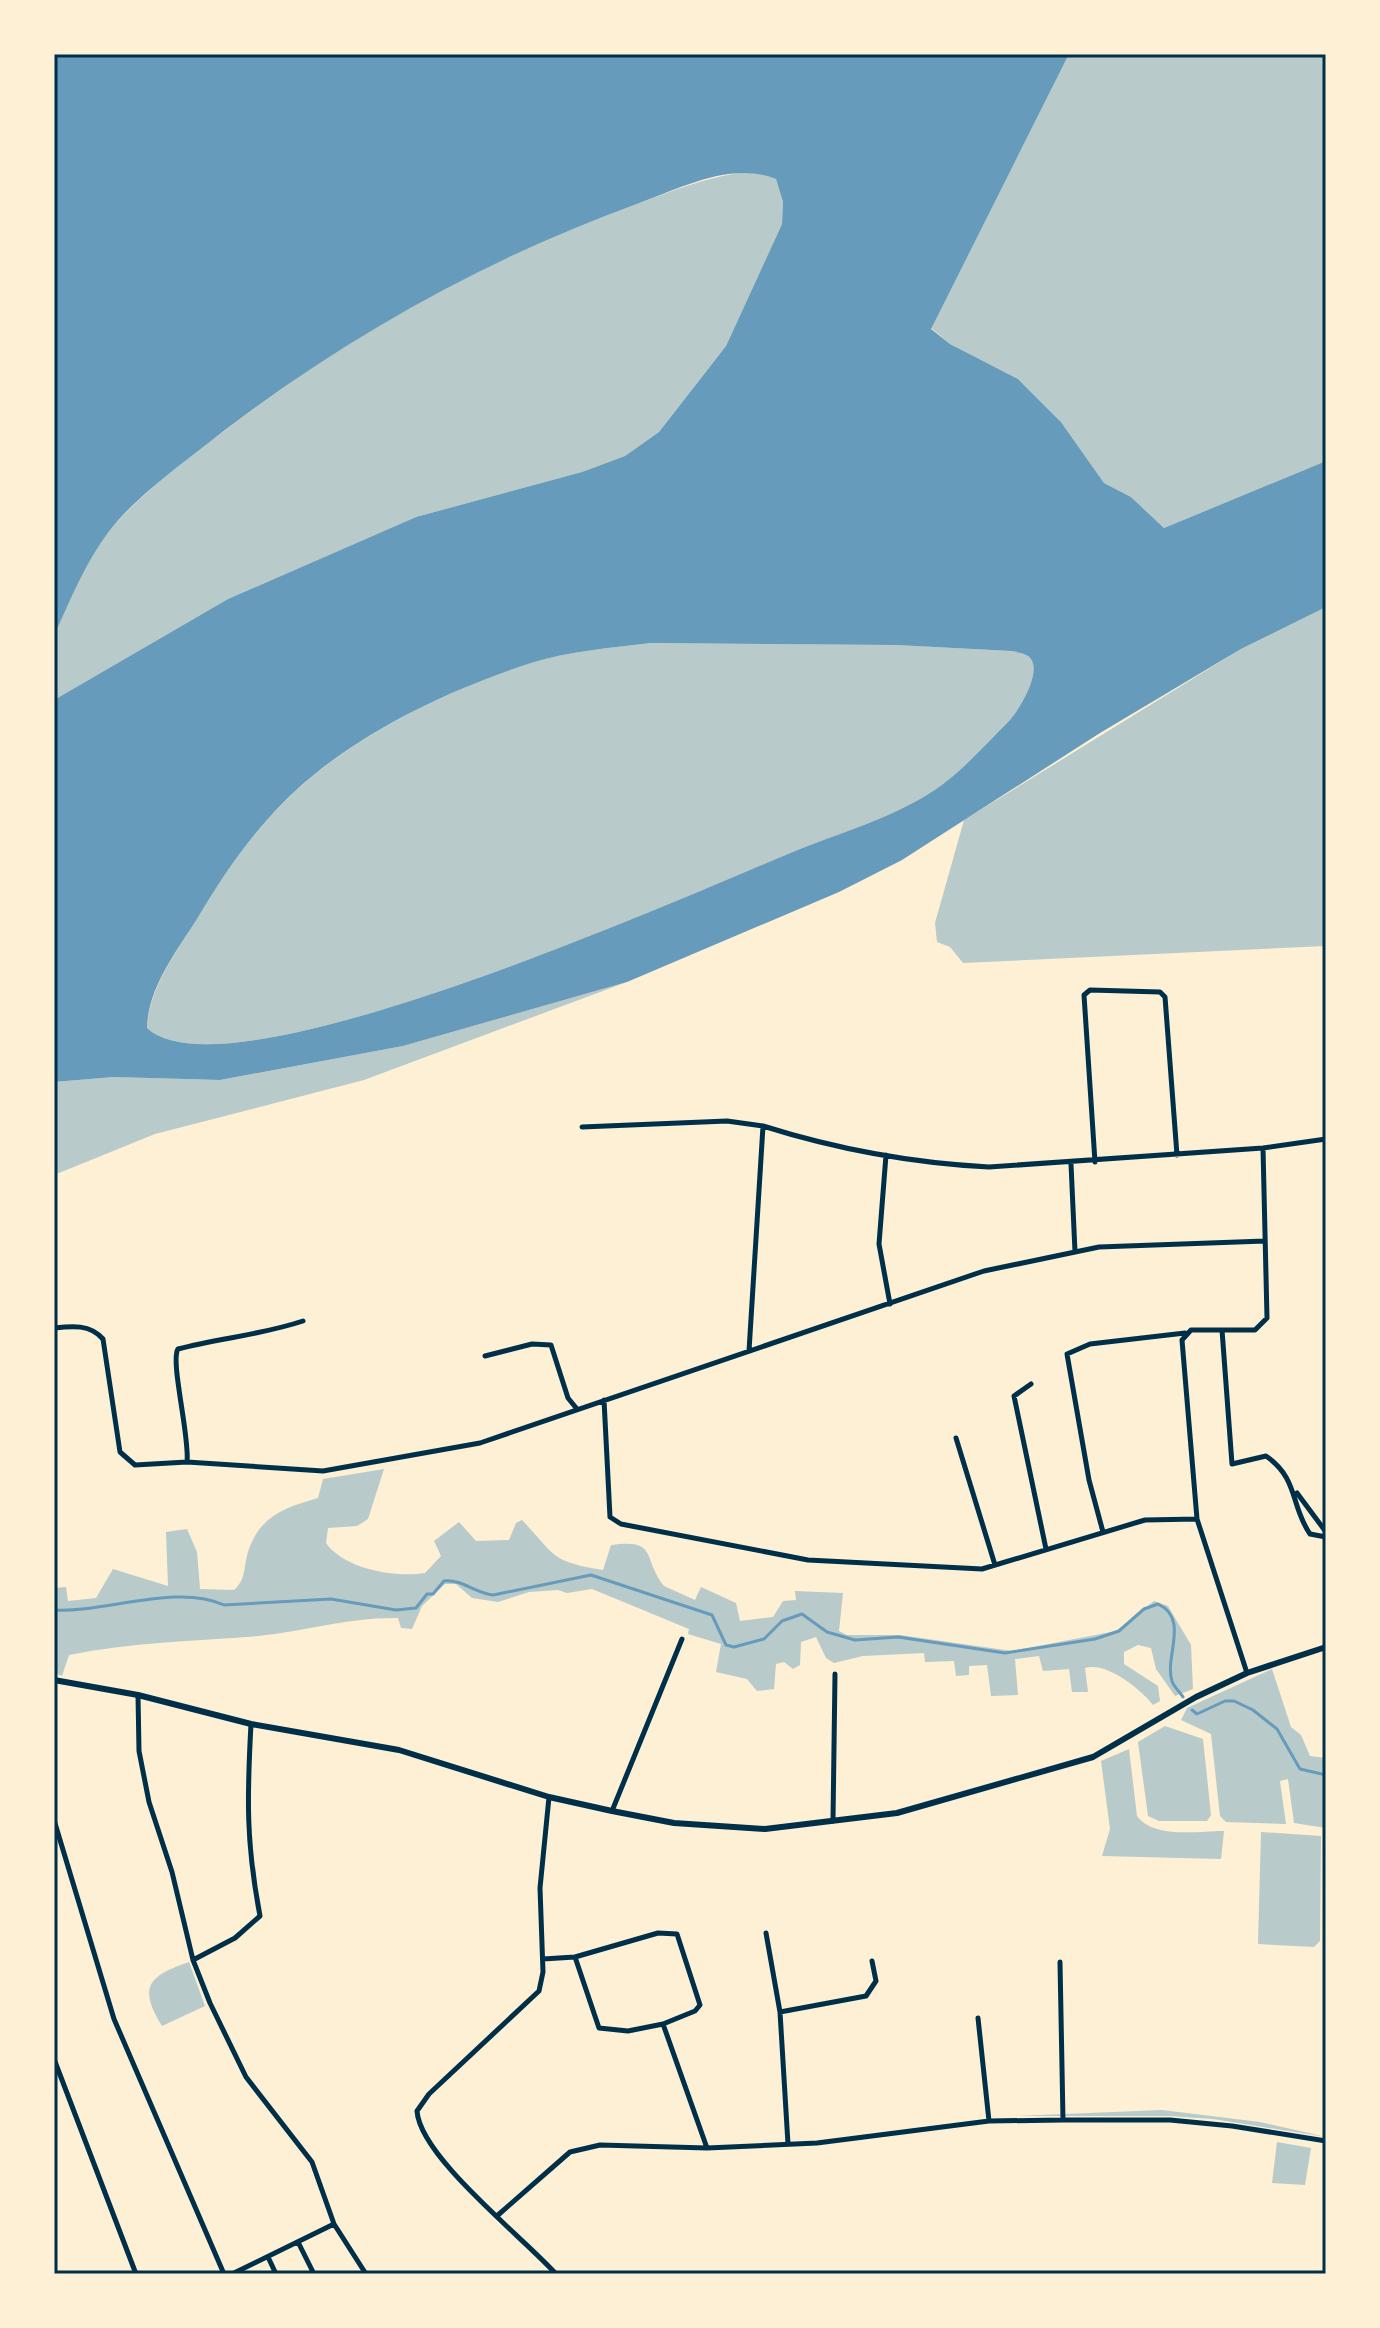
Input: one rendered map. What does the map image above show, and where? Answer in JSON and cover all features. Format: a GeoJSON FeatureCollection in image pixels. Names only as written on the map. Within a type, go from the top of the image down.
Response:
{"type":"FeatureCollection","features":[{"type":"Feature","properties":{"kind":"street"},"geometry":{"type":"LineString","coordinates":[[1095,1162],[1090,1129],[1084,995],[1090,990],[1160,992],[1165,997],[1177,1155]]}},
{"type":"Feature","properties":{"kind":"street"},"geometry":{"type":"LineString","coordinates":[[582,1127],[727,1121],[763,1126],[818,1144],[960,1166],[1071,1164],[1263,1148],[1326,1139]]}},
{"type":"Feature","properties":{"kind":"street"},"geometry":{"type":"LineString","coordinates":[[749,1351],[763,1126]]}},
{"type":"Feature","properties":{"kind":"street"},"geometry":{"type":"LineString","coordinates":[[1103,1532],[1089,1480],[1067,1354],[1090,1344],[1185,1333],[1255,1330],[1267,1318],[1263,1148]]}},
{"type":"Feature","properties":{"kind":"street"},"geometry":{"type":"LineString","coordinates":[[886,1155],[879,1244],[890,1304]]}},
{"type":"Feature","properties":{"kind":"street"},"geometry":{"type":"LineString","coordinates":[[1071,1164],[1075,1252]]}},
{"type":"Feature","properties":{"kind":"street"},"geometry":{"type":"LineString","coordinates":[[54,1328],[83,1327],[96,1331],[103,1339],[120,1452],[135,1465],[187,1462],[323,1471],[480,1443],[984,1271],[1099,1247],[1265,1241]]}},
{"type":"Feature","properties":{"kind":"street"},"geometry":{"type":"LineString","coordinates":[[187,1462],[188,1436],[174,1366],[178,1349],[227,1336],[258,1335],[303,1321]]}},
{"type":"Feature","properties":{"kind":"street"},"geometry":{"type":"LineString","coordinates":[[1222,1330],[1232,1464],[1266,1456],[1282,1467],[1326,1534]]}},
{"type":"Feature","properties":{"kind":"street"},"geometry":{"type":"LineString","coordinates":[[1185,1333],[1182,1350],[1197,1519],[1247,1673]]}},
{"type":"Feature","properties":{"kind":"street"},"geometry":{"type":"LineString","coordinates":[[485,1356],[532,1344],[551,1345],[568,1398],[577,1409]]}},
{"type":"Feature","properties":{"kind":"street"},"geometry":{"type":"LineString","coordinates":[[1031,1384],[1014,1396],[1046,1549]]}},
{"type":"Feature","properties":{"kind":"street"},"geometry":{"type":"LineString","coordinates":[[604,1400],[610,1517],[613,1522],[808,1560],[982,1569],[1145,1520],[1197,1519]]}},
{"type":"Feature","properties":{"kind":"street"},"geometry":{"type":"LineString","coordinates":[[956,1438],[995,1565]]}},
{"type":"Feature","properties":{"kind":"street"},"geometry":{"type":"LineString","coordinates":[[1294,1489],[1304,1525],[1310,1534],[1326,1534]]}},
{"type":"Feature","properties":{"kind":"street"},"geometry":{"type":"LineString","coordinates":[[612,1811],[682,1639]]}},
{"type":"Feature","properties":{"kind":"street"},"geometry":{"type":"LineString","coordinates":[[54,1680],[138,1695],[251,1724],[399,1750],[549,1797],[612,1811],[674,1823],[765,1829],[897,1813],[1093,1757],[1196,1697],[1247,1673],[1326,1647]]}},
{"type":"Feature","properties":{"kind":"street"},"geometry":{"type":"LineString","coordinates":[[833,1822],[835,1674]]}},
{"type":"Feature","properties":{"kind":"street"},"geometry":{"type":"LineString","coordinates":[[138,1695],[139,1751],[149,1802],[172,1872],[193,1960],[246,2077],[312,2162],[334,2224],[366,2274]]}},
{"type":"Feature","properties":{"kind":"street"},"geometry":{"type":"LineString","coordinates":[[193,1960],[235,1938],[260,1916],[248,1857],[246,1815],[251,1724]]}},
{"type":"Feature","properties":{"kind":"street"},"geometry":{"type":"LineString","coordinates":[[549,1797],[540,1888],[542,1982],[533,2000],[429,2094],[417,2111],[421,2128],[440,2156],[556,2274]]}},
{"type":"Feature","properties":{"kind":"street"},"geometry":{"type":"LineString","coordinates":[[54,1820],[114,2019],[224,2274]]}},
{"type":"Feature","properties":{"kind":"street"},"geometry":{"type":"LineString","coordinates":[[543,1959],[575,1957],[658,1933],[677,1934],[700,2005],[695,2011],[663,2024],[628,2031],[599,2028],[575,1957]]}},
{"type":"Feature","properties":{"kind":"street"},"geometry":{"type":"LineString","coordinates":[[766,1933],[780,2012],[788,2144]]}},
{"type":"Feature","properties":{"kind":"street"},"geometry":{"type":"LineString","coordinates":[[780,2012],[866,1996],[876,1981],[872,1961]]}},
{"type":"Feature","properties":{"kind":"street"},"geometry":{"type":"LineString","coordinates":[[1060,1962],[1063,2120]]}},
{"type":"Feature","properties":{"kind":"street"},"geometry":{"type":"LineString","coordinates":[[978,2018],[989,2121]]}},
{"type":"Feature","properties":{"kind":"street"},"geometry":{"type":"LineString","coordinates":[[663,2024],[707,2148]]}},
{"type":"Feature","properties":{"kind":"street"},"geometry":{"type":"LineString","coordinates":[[54,2059],[136,2274]]}},
{"type":"Feature","properties":{"kind":"street"},"geometry":{"type":"LineString","coordinates":[[498,2215],[549,2168],[570,2152],[586,2147],[707,2148],[788,2144],[989,2121],[1063,2120],[1170,2120],[1326,2141]]}},
{"type":"Feature","properties":{"kind":"street"},"geometry":{"type":"LineString","coordinates":[[232,2274],[334,2224]]}},
{"type":"Feature","properties":{"kind":"street"},"geometry":{"type":"LineString","coordinates":[[298,2242],[314,2274]]}},
{"type":"Feature","properties":{"kind":"street"},"geometry":{"type":"LineString","coordinates":[[268,2257],[276,2274]]}},
{"type":"Feature","properties":{"kind":"shaded area"},"geometry":{"type":"Polygon","coordinates":[[[1069,54],[1326,54],[1326,461],[1164,528],[1131,497],[1104,483],[1061,422],[1018,379],[950,344],[931,328],[1069,54]]]}},
{"type":"Feature","properties":{"kind":"shaded area"},"geometry":{"type":"Polygon","coordinates":[[[756,171],[776,179],[783,202],[782,224],[726,346],[659,432],[625,456],[582,472],[416,517],[228,599],[54,700],[53,641],[81,576],[107,533],[169,473],[321,362],[470,276],[575,228],[660,195],[707,180],[756,171]]]}},
{"type":"Feature","properties":{"kind":"shaded area"},"geometry":{"type":"Polygon","coordinates":[[[1326,607],[1326,946],[963,963],[950,947],[937,942],[935,923],[964,820],[1241,649],[1326,607]]]}},
{"type":"Feature","properties":{"kind":"shaded area"},"geometry":{"type":"Polygon","coordinates":[[[651,643],[896,645],[1011,651],[1028,656],[1034,670],[1029,689],[1009,721],[960,770],[927,795],[874,821],[667,905],[466,982],[362,1016],[269,1038],[194,1044],[147,1028],[153,999],[165,971],[230,868],[267,820],[323,768],[355,745],[423,706],[495,676],[560,656],[651,643]]]}},
{"type":"Feature","properties":{"kind":"shaded area"},"geometry":{"type":"Polygon","coordinates":[[[627,982],[364,1080],[155,1134],[54,1175],[54,1082],[114,1077],[220,1080],[403,1046],[627,982]]]}},
{"type":"Feature","properties":{"kind":"shaded area"},"geometry":{"type":"Polygon","coordinates":[[[384,1469],[368,1519],[357,1526],[328,1528],[326,1543],[345,1559],[371,1570],[399,1574],[425,1573],[441,1556],[434,1541],[459,1522],[476,1541],[509,1540],[516,1523],[522,1520],[549,1550],[573,1564],[603,1570],[611,1545],[643,1548],[664,1586],[695,1600],[701,1587],[736,1603],[740,1621],[773,1617],[783,1601],[796,1600],[795,1591],[843,1593],[839,1631],[847,1635],[900,1635],[1012,1651],[1116,1631],[1154,1601],[1168,1606],[1191,1645],[1193,1689],[1175,1696],[1156,1669],[1151,1648],[1138,1645],[1124,1652],[1124,1664],[1158,1686],[1160,1701],[1153,1705],[1132,1684],[1113,1672],[1093,1667],[1085,1668],[1088,1692],[1072,1692],[1069,1669],[1043,1671],[1039,1656],[1015,1659],[1018,1695],[991,1696],[987,1665],[969,1666],[969,1675],[956,1676],[954,1661],[925,1662],[924,1653],[863,1656],[834,1663],[826,1658],[816,1637],[801,1642],[800,1665],[793,1669],[784,1662],[776,1664],[774,1689],[757,1691],[747,1679],[716,1672],[721,1644],[688,1634],[689,1629],[592,1589],[567,1593],[558,1590],[529,1592],[498,1602],[472,1598],[456,1584],[445,1584],[422,1606],[412,1629],[401,1628],[398,1618],[380,1618],[258,1636],[116,1647],[69,1655],[62,1676],[54,1673],[54,1588],[66,1587],[68,1601],[96,1598],[113,1569],[168,1586],[166,1532],[187,1529],[197,1552],[200,1589],[234,1590],[243,1576],[254,1537],[268,1520],[286,1509],[318,1498],[323,1479],[384,1469]]]}},
{"type":"Feature","properties":{"kind":"shaded area"},"geometry":{"type":"Polygon","coordinates":[[[1272,1669],[1291,1727],[1301,1735],[1310,1756],[1326,1758],[1326,1828],[1294,1823],[1288,1779],[1280,1781],[1286,1824],[1226,1822],[1220,1816],[1211,1734],[1181,1720],[1187,1708],[1272,1669]]]}},
{"type":"Feature","properties":{"kind":"shaded area"},"geometry":{"type":"Polygon","coordinates":[[[1165,1726],[1203,1739],[1211,1815],[1207,1821],[1159,1821],[1148,1816],[1138,1742],[1165,1726]]]}},
{"type":"Feature","properties":{"kind":"shaded area"},"geometry":{"type":"Polygon","coordinates":[[[1129,1749],[1137,1816],[1154,1828],[1165,1831],[1224,1831],[1221,1859],[1102,1856],[1110,1829],[1101,1761],[1129,1749]]]}},
{"type":"Feature","properties":{"kind":"shaded area"},"geometry":{"type":"Polygon","coordinates":[[[1261,1832],[1321,1836],[1320,1941],[1314,1947],[1258,1944],[1261,1832]]]}},
{"type":"Feature","properties":{"kind":"shaded area"},"geometry":{"type":"Polygon","coordinates":[[[189,1962],[205,2006],[162,2026],[150,2002],[151,1985],[164,1972],[189,1962]]]}},
{"type":"Feature","properties":{"kind":"shaded area"},"geometry":{"type":"Polygon","coordinates":[[[1162,2110],[1260,2122],[1326,2137],[1213,2119],[1169,2116],[1014,2116],[1162,2110]]]}},
{"type":"Feature","properties":{"kind":"shaded area"},"geometry":{"type":"Polygon","coordinates":[[[1277,2142],[1311,2148],[1305,2185],[1272,2183],[1277,2142]]]}},
{"type":"Feature","properties":{"kind":"water"},"geometry":{"type":"Polygon","coordinates":[[[54,54],[1069,54],[931,329],[950,344],[1018,379],[1061,422],[1104,483],[1131,497],[1164,528],[1326,461],[1326,607],[1241,649],[1100,733],[902,860],[839,892],[627,982],[403,1046],[220,1080],[114,1077],[54,1082],[54,700],[228,599],[416,517],[582,472],[625,456],[659,432],[726,346],[782,224],[783,202],[776,179],[741,173],[706,179],[582,225],[422,301],[322,362],[225,430],[126,512],[105,536],[88,563],[54,636],[54,54]],[[651,643],[605,648],[531,663],[423,706],[354,745],[323,768],[293,793],[257,831],[221,880],[164,971],[152,999],[147,1028],[194,1044],[269,1038],[362,1016],[570,944],[910,805],[952,777],[1009,721],[1029,689],[1034,670],[1028,656],[1011,651],[896,645],[651,643]]]}},
{"type":"Feature","properties":{"kind":"waterway"},"geometry":{"type":"LineString","coordinates":[[54,1610],[185,1597],[224,1605],[331,1599],[396,1610],[416,1608],[427,1594],[433,1594],[444,1581],[457,1582],[493,1595],[591,1575],[712,1615],[726,1645],[734,1647],[764,1639],[782,1621],[802,1614],[827,1632],[855,1640],[898,1637],[1005,1653],[1095,1639],[1119,1631],[1144,1609],[1158,1604],[1173,1619],[1170,1671],[1173,1683],[1183,1697]]}},
{"type":"Feature","properties":{"kind":"waterway"},"geometry":{"type":"LineString","coordinates":[[1192,1710],[1197,1714],[1225,1701],[1234,1701],[1253,1710],[1277,1729],[1300,1769],[1326,1775]]}}]}
